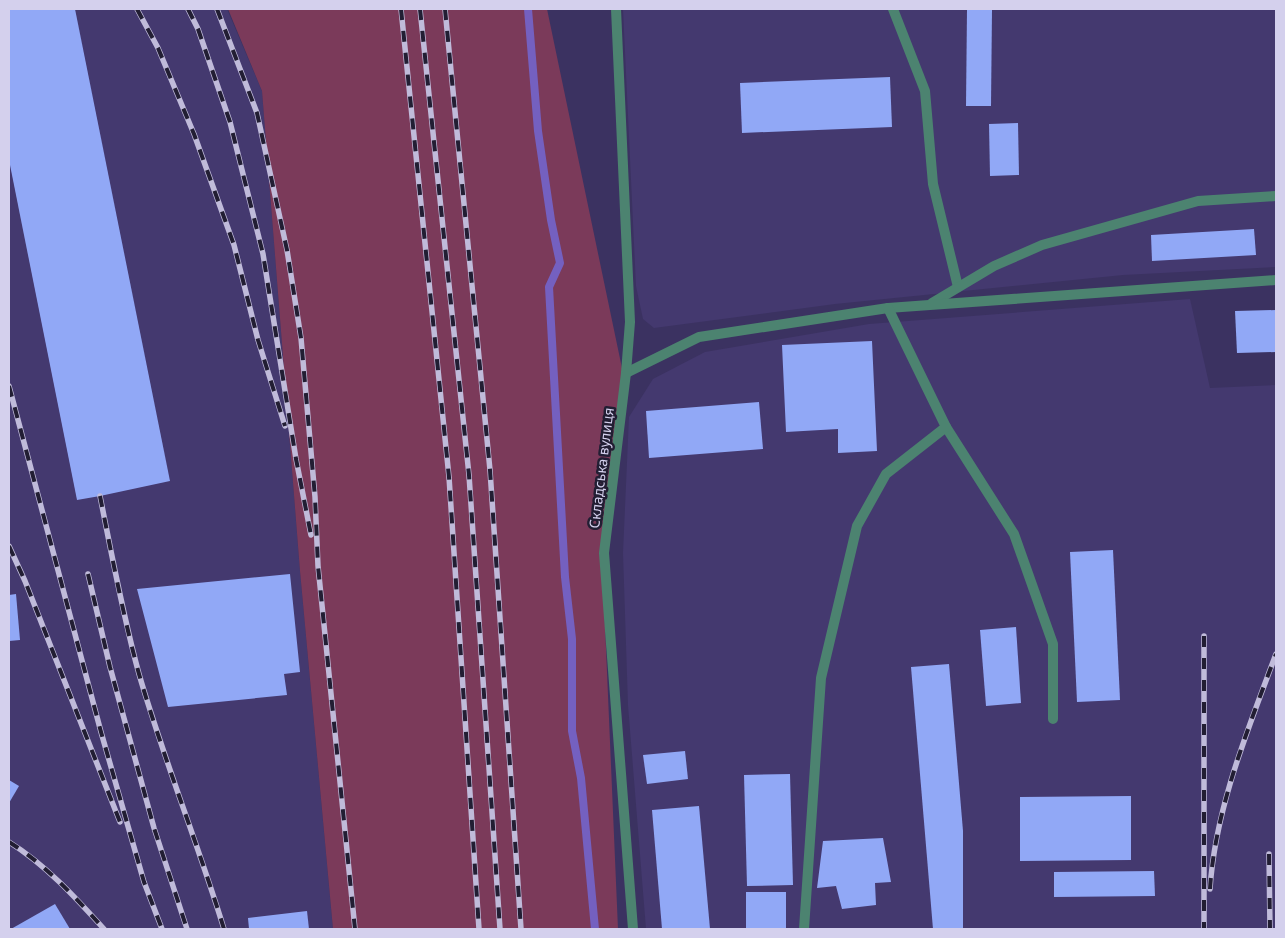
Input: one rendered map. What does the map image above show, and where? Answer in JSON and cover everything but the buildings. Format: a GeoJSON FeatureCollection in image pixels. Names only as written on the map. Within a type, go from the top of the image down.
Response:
{"type":"FeatureCollection","features":[{"type":"Feature","properties":{"kind":"street","name":"Складська вулиця"},"geometry":{"type":"LineString","coordinates":[[616,9],[630,322],[626,373],[604,554],[633,929]]}},
{"type":"Feature","properties":{"kind":"street"},"geometry":{"type":"LineString","coordinates":[[893,9],[924,91],[933,184],[958,287]]}},
{"type":"Feature","properties":{"kind":"street"},"geometry":{"type":"LineString","coordinates":[[929,305],[994,266],[1042,245],[1198,201],[1276,196]]}},
{"type":"Feature","properties":{"kind":"street"},"geometry":{"type":"LineString","coordinates":[[626,373],[699,337],[888,308],[1276,280]]}},
{"type":"Feature","properties":{"kind":"street"},"geometry":{"type":"LineString","coordinates":[[888,308],[946,427],[1014,534],[1053,644],[1053,720]]}},
{"type":"Feature","properties":{"kind":"street"},"geometry":{"type":"LineString","coordinates":[[804,929],[821,678],[856,526],[886,474],[946,427]]}},
{"type":"Feature","properties":{"kind":"shaded area"},"geometry":{"type":"Polygon","coordinates":[[[9,9],[227,9],[262,91],[300,571],[333,929],[9,929],[9,9]]]}},
{"type":"Feature","properties":{"kind":"shaded area"},"geometry":{"type":"Polygon","coordinates":[[[228,9],[547,9],[623,373],[602,555],[618,929],[333,929],[300,571],[262,91],[228,9]]]}},
{"type":"Feature","properties":{"kind":"shaded area"},"geometry":{"type":"Polygon","coordinates":[[[623,9],[1276,9],[1276,267],[1123,275],[835,304],[654,328],[643,319],[636,286],[623,9]]]}},
{"type":"Feature","properties":{"kind":"shaded area"},"geometry":{"type":"Polygon","coordinates":[[[1190,299],[1210,388],[1276,385],[1276,929],[646,929],[628,705],[623,553],[629,417],[653,379],[705,352],[869,324],[1190,299]]]}},
{"type":"Feature","properties":{"kind":"waterway"},"geometry":{"type":"LineString","coordinates":[[528,9],[538,131],[551,220],[560,263],[549,287],[565,577],[572,639],[572,731],[581,778],[595,929]]}},
{"type":"Feature","properties":{"kind":"railway"},"geometry":{"type":"LineString","coordinates":[[137,9],[158,48],[194,134],[234,245],[258,340],[285,426]]}},
{"type":"Feature","properties":{"kind":"railway"},"geometry":{"type":"LineString","coordinates":[[188,9],[198,29],[230,122],[263,254],[296,459],[311,535]]}},
{"type":"Feature","properties":{"kind":"railway"},"geometry":{"type":"LineString","coordinates":[[217,9],[257,113],[287,250],[301,338],[315,497],[318,566],[355,929]]}},
{"type":"Feature","properties":{"kind":"railway"},"geometry":{"type":"LineString","coordinates":[[401,9],[449,477],[479,929]]}},
{"type":"Feature","properties":{"kind":"railway"},"geometry":{"type":"LineString","coordinates":[[420,9],[469,475],[500,929]]}},
{"type":"Feature","properties":{"kind":"railway"},"geometry":{"type":"LineString","coordinates":[[445,9],[490,470],[521,929]]}},
{"type":"Feature","properties":{"kind":"railway"},"geometry":{"type":"LineString","coordinates":[[9,386],[101,732],[144,882],[162,929]]}},
{"type":"Feature","properties":{"kind":"railway"},"geometry":{"type":"LineString","coordinates":[[100,496],[123,608],[139,674],[224,929]]}},
{"type":"Feature","properties":{"kind":"railway"},"geometry":{"type":"LineString","coordinates":[[9,546],[25,581],[120,822]]}},
{"type":"Feature","properties":{"kind":"railway"},"geometry":{"type":"LineString","coordinates":[[88,574],[110,667],[154,828],[187,929]]}},
{"type":"Feature","properties":{"kind":"railway"},"geometry":{"type":"LineString","coordinates":[[1204,636],[1204,929]]}},
{"type":"Feature","properties":{"kind":"railway"},"geometry":{"type":"LineString","coordinates":[[1210,889],[1218,829],[1234,770],[1276,654]]}},
{"type":"Feature","properties":{"kind":"railway"},"geometry":{"type":"LineString","coordinates":[[9,842],[48,871],[104,929]]}},
{"type":"Feature","properties":{"kind":"railway"},"geometry":{"type":"LineString","coordinates":[[1269,854],[1270,929]]}}]}
